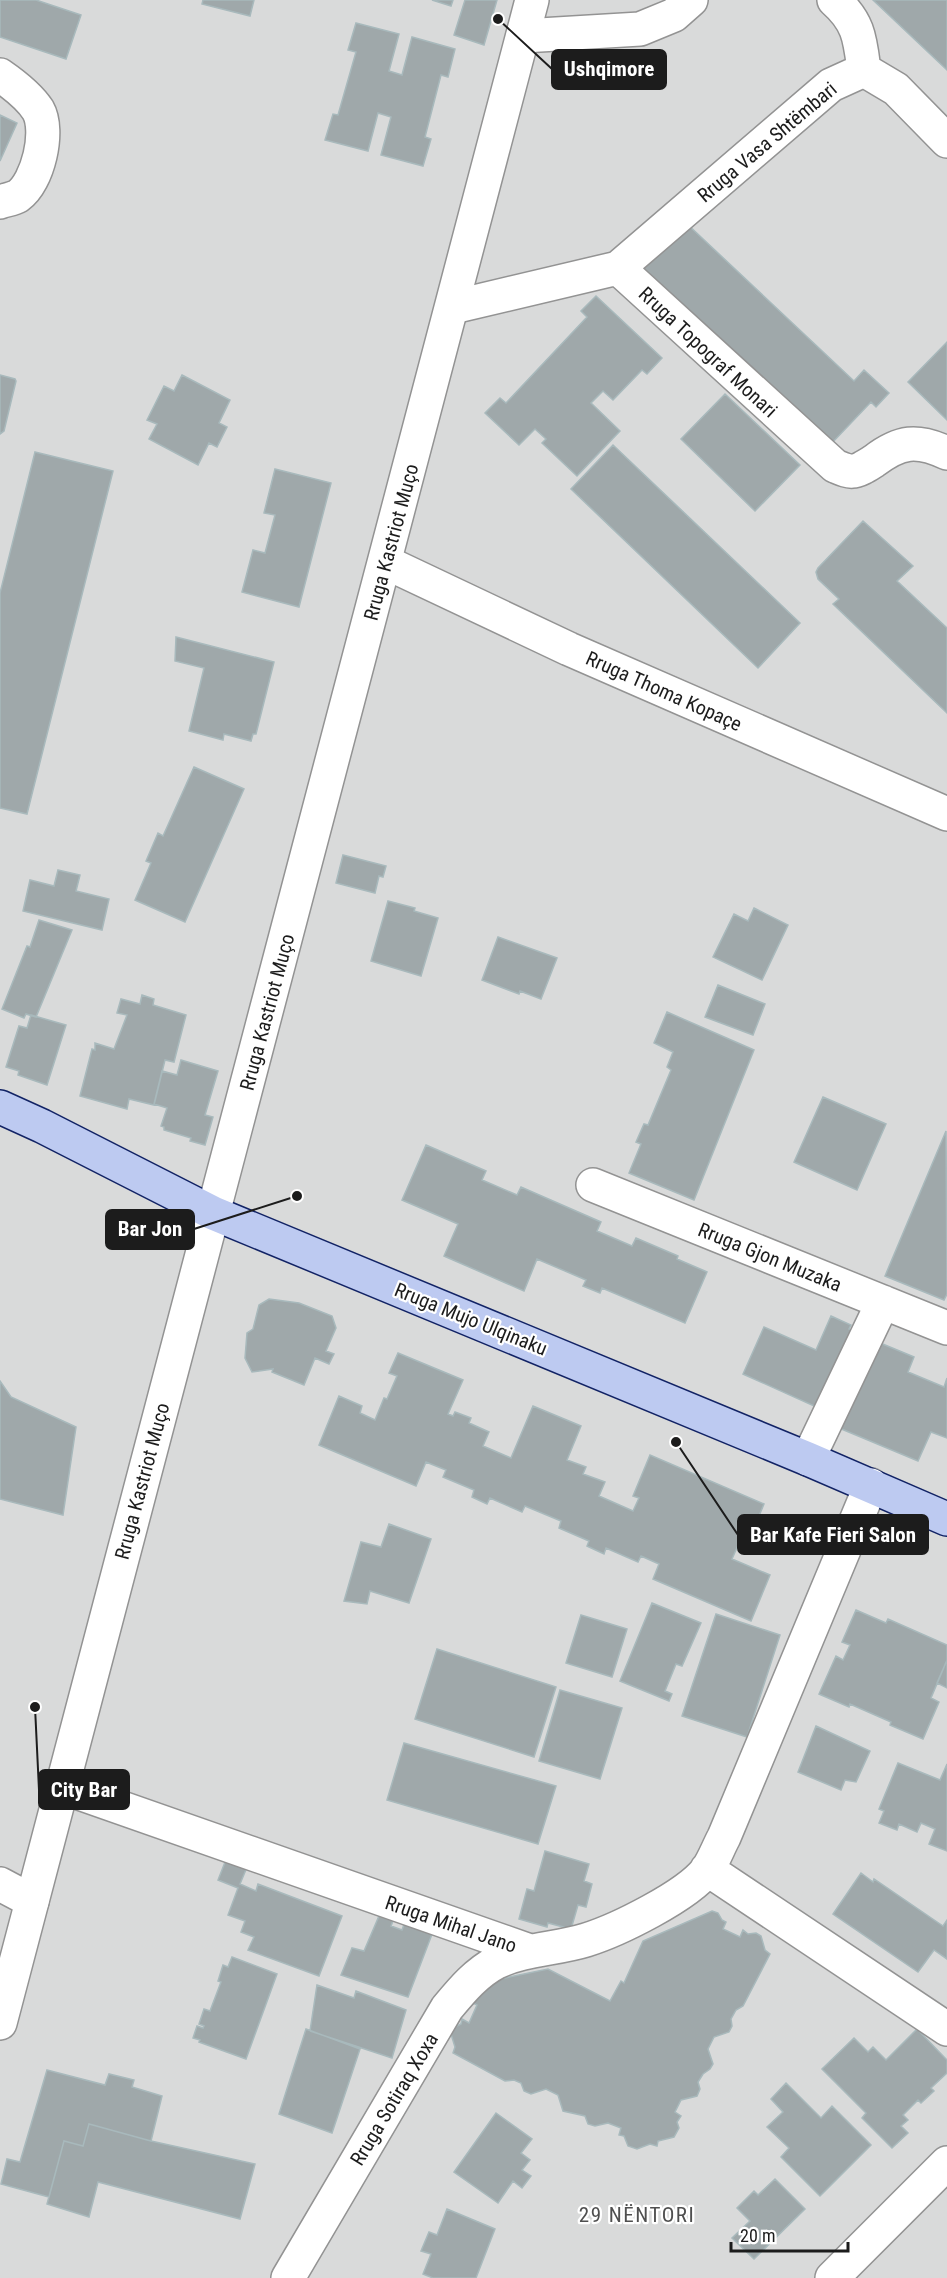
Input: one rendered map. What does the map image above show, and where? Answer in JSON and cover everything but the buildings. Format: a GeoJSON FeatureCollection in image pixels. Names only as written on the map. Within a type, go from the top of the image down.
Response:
{"type":"FeatureCollection","features":[{"type":"Feature","properties":{"kind":"main road","name":"Rruga Mujo Ulqinaku"},"geometry":{"type":"LineString","coordinates":[[0,1107],[213,1213],[871,1485],[947,1519]]}},
{"type":"Feature","properties":{"kind":"street","name":"Rruga Kastriot Muço"},"geometry":{"type":"LineString","coordinates":[[0,2023],[453,308],[532,0]]}},
{"type":"Feature","properties":{"kind":"street"},"geometry":{"type":"LineString","coordinates":[[523,36],[640,29],[674,15],[691,0]]}},
{"type":"Feature","properties":{"kind":"street"},"geometry":{"type":"LineString","coordinates":[[834,0],[844,8],[860,34],[864,70],[896,89],[947,141]]}},
{"type":"Feature","properties":{"kind":"street","name":"Rruga Vasa Shtëmbari"},"geometry":{"type":"LineString","coordinates":[[618,268],[831,85],[864,70]]}},
{"type":"Feature","properties":{"kind":"street"},"geometry":{"type":"LineString","coordinates":[[0,75],[24,94],[38,110],[44,129],[40,156],[31,179],[18,195],[0,202]]}},
{"type":"Feature","properties":{"kind":"street"},"geometry":{"type":"LineString","coordinates":[[453,308],[618,268]]}},
{"type":"Feature","properties":{"kind":"street","name":"Rruga Topograf Monari"},"geometry":{"type":"LineString","coordinates":[[618,268],[835,466],[853,471],[868,465],[889,449],[911,442],[929,445],[947,453]]}},
{"type":"Feature","properties":{"kind":"street","name":"Rruga Thoma Kopaçe"},"geometry":{"type":"LineString","coordinates":[[385,562],[569,649],[947,814]]}},
{"type":"Feature","properties":{"kind":"street","name":"Rruga Gjon Muzaka"},"geometry":{"type":"LineString","coordinates":[[593,1185],[947,1328]]}},
{"type":"Feature","properties":{"kind":"street"},"geometry":{"type":"LineString","coordinates":[[808,1459],[883,1302]]}},
{"type":"Feature","properties":{"kind":"street","name":"Rruga Mihal Jano"},"geometry":{"type":"LineString","coordinates":[[62,1787],[530,1951],[586,1940],[638,1917],[687,1891],[707,1869],[724,1837],[871,1485]]}},
{"type":"Feature","properties":{"kind":"street"},"geometry":{"type":"LineString","coordinates":[[707,1869],[947,2029]]}},
{"type":"Feature","properties":{"kind":"street"},"geometry":{"type":"LineString","coordinates":[[0,1884],[32,1901]]}},
{"type":"Feature","properties":{"kind":"street","name":"Rruga Sotiraq Xoxa"},"geometry":{"type":"LineString","coordinates":[[288,2278],[447,2008],[470,1980],[498,1962],[530,1951]]}},
{"type":"Feature","properties":{"kind":"street"},"geometry":{"type":"LineString","coordinates":[[832,2278],[947,2163]]}},
{"type":"Feature","properties":{"kind":"shaded area"},"geometry":{"type":"Polygon","coordinates":[[[0,0],[947,0],[947,2278],[0,2278],[0,0]]]}},
{"type":"Feature","properties":{"kind":"place","name":"Ushqimore"},"geometry":{"type":"Point","coordinates":[498,19]}},
{"type":"Feature","properties":{"kind":"place","name":"Bar Jon"},"geometry":{"type":"Point","coordinates":[297,1196]}},
{"type":"Feature","properties":{"kind":"place","name":"Bar Kafe Fieri Salon"},"geometry":{"type":"Point","coordinates":[676,1442]}},
{"type":"Feature","properties":{"kind":"place","name":"City Bar"},"geometry":{"type":"Point","coordinates":[35,1707]}},
{"type":"Feature","properties":{"kind":"district","name":"29 NËNTORI"},"geometry":{"type":"Point","coordinates":[637,2215]}}]}
